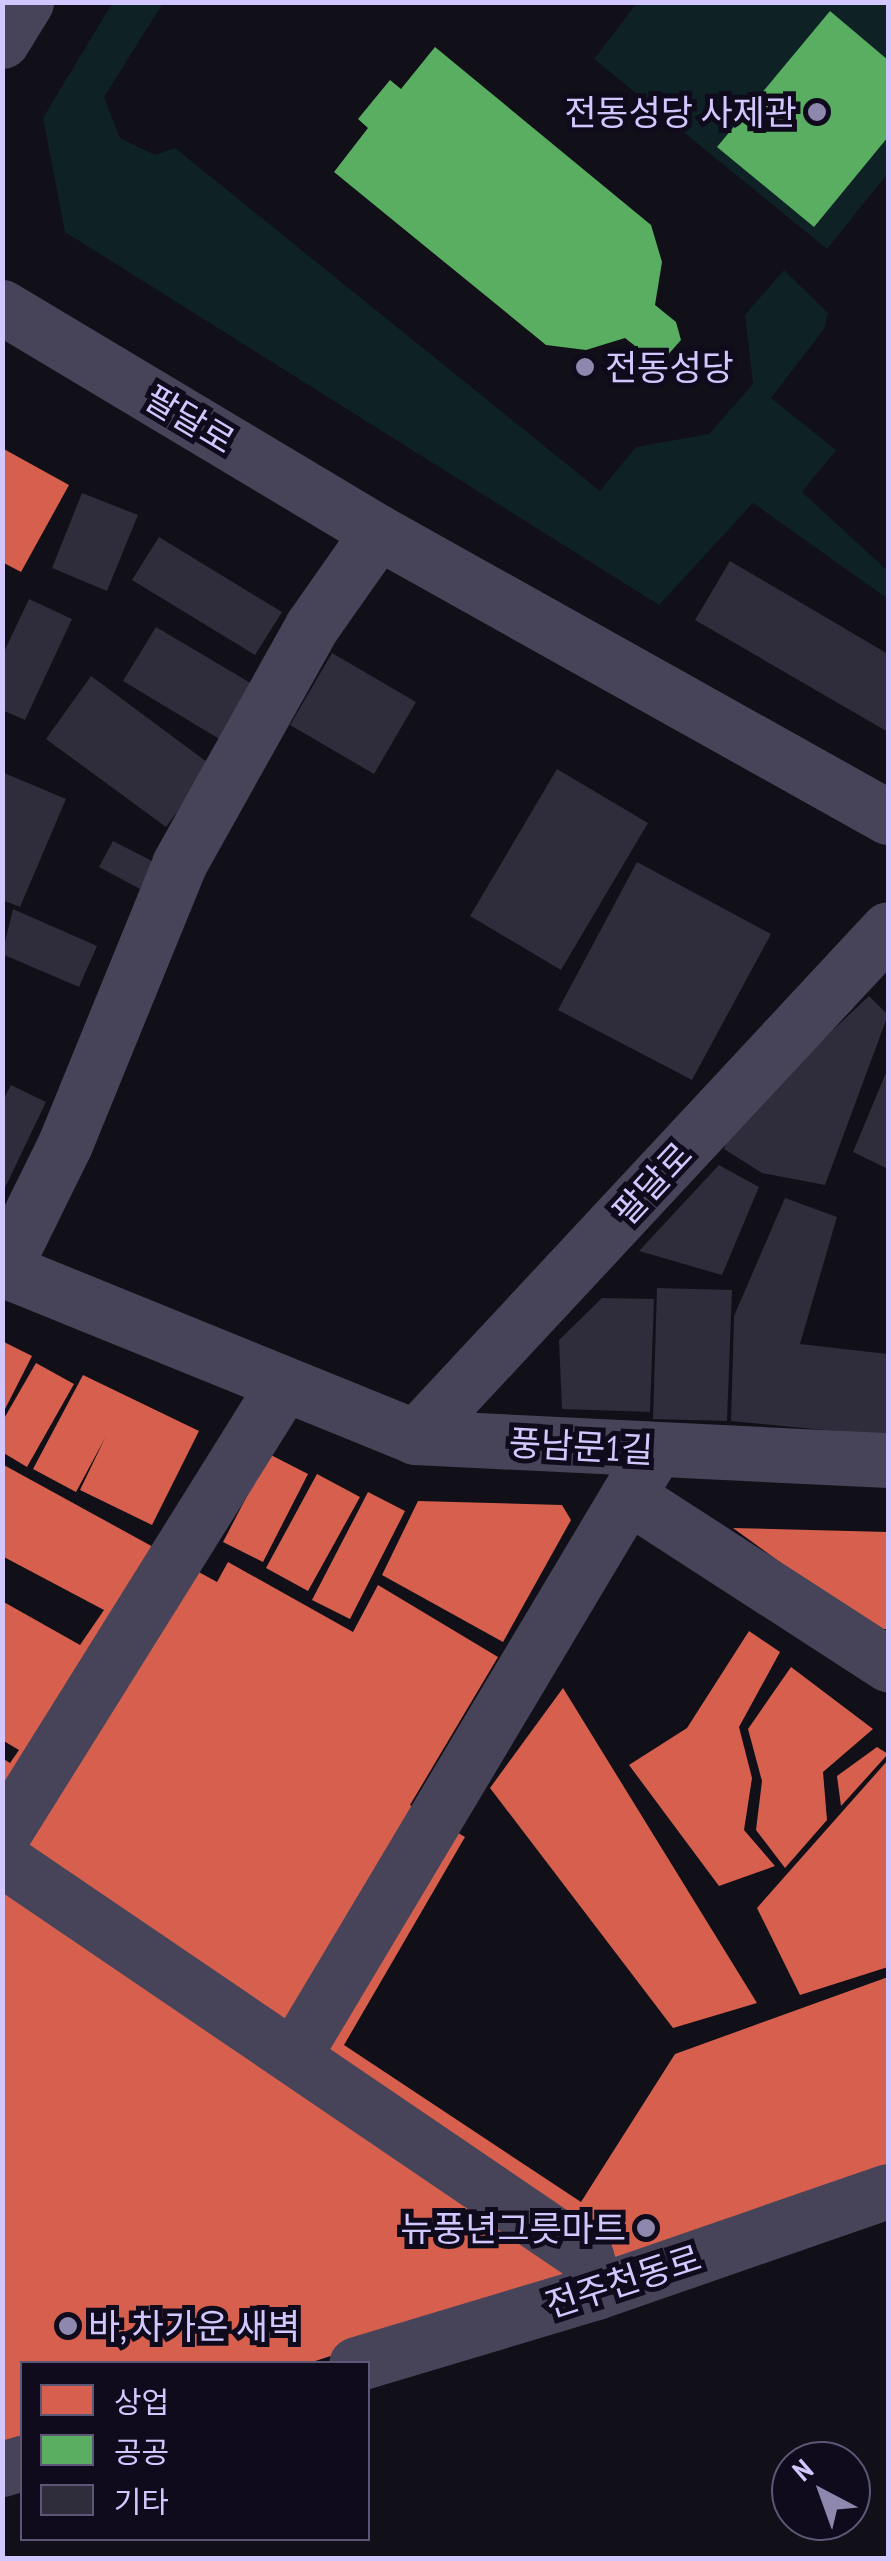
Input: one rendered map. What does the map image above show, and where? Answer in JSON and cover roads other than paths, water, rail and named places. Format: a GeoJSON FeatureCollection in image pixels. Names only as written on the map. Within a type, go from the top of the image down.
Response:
{"type":"FeatureCollection","features":[{"type":"Feature","properties":{"kind":"street"},"geometry":{"type":"LineString","coordinates":[[2,41],[26,2]]}},
{"type":"Feature","properties":{"kind":"street","name":"팔달로"},"geometry":{"type":"LineString","coordinates":[[2,307],[378,532],[888,817]]}},
{"type":"Feature","properties":{"kind":"street","name":"풍남문1길"},"geometry":{"type":"LineString","coordinates":[[378,532],[312,626],[179,864],[65,1144],[3,1270],[415,1438],[641,1473],[888,1460]]}},
{"type":"Feature","properties":{"kind":"street","name":"팔달로"},"geometry":{"type":"LineString","coordinates":[[415,1438],[888,929]]}},
{"type":"Feature","properties":{"kind":"street"},"geometry":{"type":"LineString","coordinates":[[2,1836],[284,1384]]}},
{"type":"Feature","properties":{"kind":"street"},"geometry":{"type":"LineString","coordinates":[[294,2055],[641,1473],[888,1664]]}},
{"type":"Feature","properties":{"kind":"street"},"geometry":{"type":"LineString","coordinates":[[2,1858],[586,2256],[596,2292]]}},
{"type":"Feature","properties":{"kind":"street","name":"전주천동로"},"geometry":{"type":"LineString","coordinates":[[366,2361],[596,2292],[888,2191]]}},
{"type":"Feature","properties":{"kind":"place","name":"전동성당 사제관"},"geometry":{"type":"Point","coordinates":[817,112]}},
{"type":"Feature","properties":{"kind":"place","name":"전동성당"},"geometry":{"type":"Point","coordinates":[585,367]}},
{"type":"Feature","properties":{"kind":"place","name":"뉴풍년그릇마트"},"geometry":{"type":"Point","coordinates":[646,2228]}},
{"type":"Feature","properties":{"kind":"place","name":"바, 차가운 새벽"},"geometry":{"type":"Point","coordinates":[68,2326]}}]}
